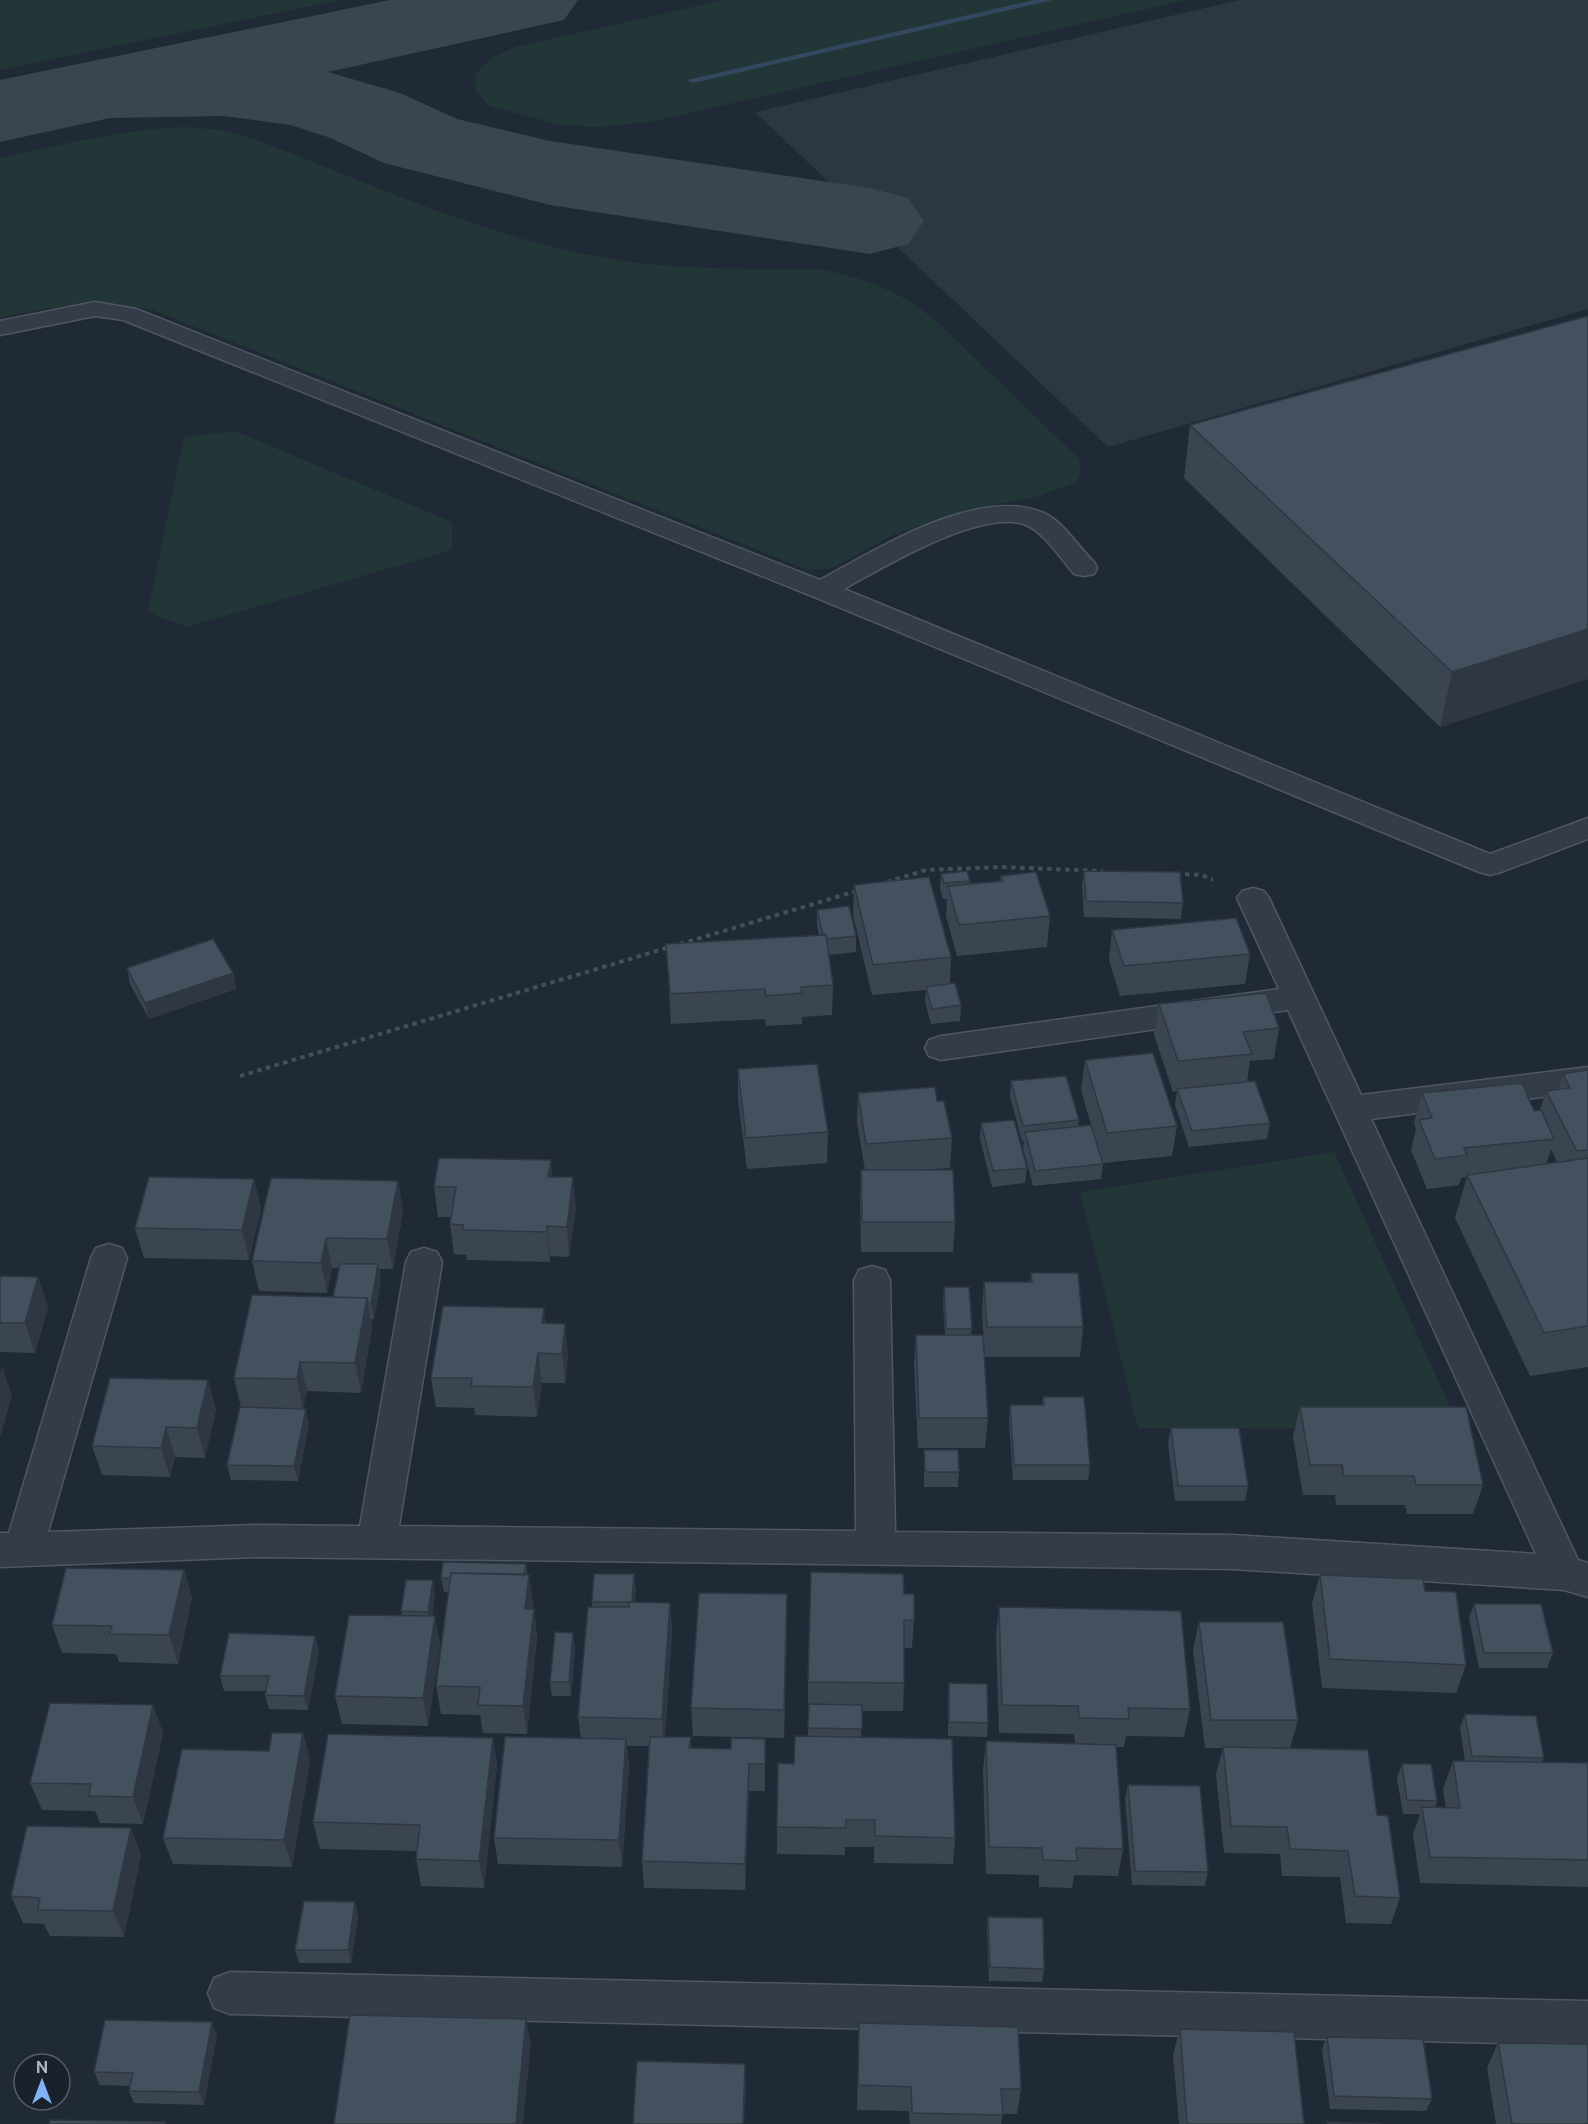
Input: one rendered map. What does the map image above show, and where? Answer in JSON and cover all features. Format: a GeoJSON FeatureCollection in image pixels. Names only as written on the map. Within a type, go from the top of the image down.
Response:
{"type":"FeatureCollection","features":[{"type":"Feature","properties":{"kind":"street"},"geometry":{"type":"LineString","coordinates":[[0,328],[95,309],[128,314],[822,590],[1490,865],[1588,828]]}},
{"type":"Feature","properties":{"kind":"street"},"geometry":{"type":"LineString","coordinates":[[822,590],[897,547],[923,536],[1003,513],[1036,519],[1084,568]]}},
{"type":"Feature","properties":{"kind":"street"},"geometry":{"type":"LineString","coordinates":[[109,1258],[12,1549],[259,1541],[1233,1552],[1576,1577],[1350,1109],[1253,898]]}},
{"type":"Feature","properties":{"kind":"street"},"geometry":{"type":"LineString","coordinates":[[941,1048],[1299,997]]}},
{"type":"Feature","properties":{"kind":"street"},"geometry":{"type":"LineString","coordinates":[[1350,1109],[1588,1079]]}},
{"type":"Feature","properties":{"kind":"street"},"geometry":{"type":"LineString","coordinates":[[377,1542],[424,1262]]}},
{"type":"Feature","properties":{"kind":"street"},"geometry":{"type":"LineString","coordinates":[[872,1280],[876,1548]]}},
{"type":"Feature","properties":{"kind":"street"},"geometry":{"type":"LineString","coordinates":[[230,1993],[1588,2024]]}},
{"type":"Feature","properties":{"kind":"path"},"geometry":{"type":"LineString","coordinates":[[880,884],[926,870],[1001,867],[1108,871]]}},
{"type":"Feature","properties":{"kind":"path"},"geometry":{"type":"LineString","coordinates":[[1167,874],[1202,875],[1253,898]]}},
{"type":"Feature","properties":{"kind":"path"},"geometry":{"type":"LineString","coordinates":[[240,1076],[868,888]]}},
{"type":"Feature","properties":{"kind":"shaded area"},"geometry":{"type":"Polygon","coordinates":[[[1240,0],[1588,0],[1588,309],[1108,447],[755,112],[1240,0]]]}},
{"type":"Feature","properties":{"kind":"green space"},"geometry":{"type":"Polygon","coordinates":[[[0,0],[340,0],[0,70],[0,0]]]}},
{"type":"Feature","properties":{"kind":"green space"},"geometry":{"type":"Polygon","coordinates":[[[724,0],[1186,0],[650,122],[597,127],[560,125],[490,106],[476,92],[475,75],[490,59],[515,47],[724,0]]]}},
{"type":"Feature","properties":{"kind":"green space"},"geometry":{"type":"Polygon","coordinates":[[[184,127],[222,130],[257,140],[429,208],[560,249],[659,265],[823,270],[868,282],[896,294],[935,320],[1079,459],[1080,472],[1077,482],[1036,497],[968,509],[893,535],[832,568],[808,570],[150,309],[112,305],[75,306],[38,310],[0,318],[0,158],[115,134],[184,127]]]}},
{"type":"Feature","properties":{"kind":"green space"},"geometry":{"type":"Polygon","coordinates":[[[235,431],[452,522],[452,550],[187,627],[148,612],[184,437],[235,431]]]}},
{"type":"Feature","properties":{"kind":"green space"},"geometry":{"type":"Polygon","coordinates":[[[1334,1152],[1460,1429],[1138,1428],[1080,1192],[1334,1152]]]}},
{"type":"Feature","properties":{"kind":"building"},"geometry":{"type":"Polygon","coordinates":[[[1588,316],[1588,629],[1452,672],[1190,425],[1588,316]]]}},
{"type":"Feature","properties":{"kind":"building"},"geometry":{"type":"Polygon","coordinates":[[[967,871],[970,881],[944,883],[941,874],[967,871]]]}},
{"type":"Feature","properties":{"kind":"building"},"geometry":{"type":"Polygon","coordinates":[[[1084,871],[1180,872],[1183,903],[1086,901],[1084,871]]]}},
{"type":"Feature","properties":{"kind":"building"},"geometry":{"type":"Polygon","coordinates":[[[1036,872],[1050,916],[959,925],[948,886],[1003,881],[1001,876],[1036,872]]]}},
{"type":"Feature","properties":{"kind":"building"},"geometry":{"type":"Polygon","coordinates":[[[929,877],[951,957],[873,965],[854,885],[929,877]]]}},
{"type":"Feature","properties":{"kind":"building"},"geometry":{"type":"Polygon","coordinates":[[[849,906],[856,936],[827,939],[826,935],[823,935],[817,910],[849,906]]]}},
{"type":"Feature","properties":{"kind":"building"},"geometry":{"type":"Polygon","coordinates":[[[1236,918],[1250,954],[1124,966],[1112,930],[1236,918]]]}},
{"type":"Feature","properties":{"kind":"building"},"geometry":{"type":"Polygon","coordinates":[[[826,935],[833,985],[801,987],[802,993],[766,996],[765,989],[670,994],[666,944],[826,935]]]}},
{"type":"Feature","properties":{"kind":"building"},"geometry":{"type":"Polygon","coordinates":[[[213,939],[233,973],[145,1003],[127,968],[213,939]]]}},
{"type":"Feature","properties":{"kind":"building"},"geometry":{"type":"Polygon","coordinates":[[[955,983],[961,1005],[932,1009],[926,987],[955,983]]]}},
{"type":"Feature","properties":{"kind":"building"},"geometry":{"type":"Polygon","coordinates":[[[1266,993],[1279,1028],[1243,1032],[1252,1054],[1178,1061],[1159,1004],[1266,993]]]}},
{"type":"Feature","properties":{"kind":"building"},"geometry":{"type":"Polygon","coordinates":[[[1153,1053],[1177,1126],[1107,1133],[1085,1060],[1153,1053]]]}},
{"type":"Feature","properties":{"kind":"building"},"geometry":{"type":"Polygon","coordinates":[[[817,1064],[828,1132],[746,1138],[738,1069],[817,1064]]]}},
{"type":"Feature","properties":{"kind":"building"},"geometry":{"type":"Polygon","coordinates":[[[1588,1070],[1588,1150],[1577,1151],[1546,1091],[1570,1088],[1563,1074],[1588,1070]]]}},
{"type":"Feature","properties":{"kind":"building"},"geometry":{"type":"Polygon","coordinates":[[[1066,1076],[1079,1120],[1023,1126],[1011,1081],[1066,1076]]]}},
{"type":"Feature","properties":{"kind":"building"},"geometry":{"type":"Polygon","coordinates":[[[1255,1081],[1270,1123],[1192,1131],[1177,1089],[1255,1081]]]}},
{"type":"Feature","properties":{"kind":"building"},"geometry":{"type":"Polygon","coordinates":[[[1522,1083],[1534,1111],[1541,1110],[1554,1139],[1464,1148],[1467,1155],[1435,1159],[1419,1120],[1432,1118],[1422,1093],[1522,1083]]]}},
{"type":"Feature","properties":{"kind":"building"},"geometry":{"type":"Polygon","coordinates":[[[935,1087],[937,1101],[944,1101],[952,1138],[866,1144],[858,1093],[935,1087]]]}},
{"type":"Feature","properties":{"kind":"building"},"geometry":{"type":"Polygon","coordinates":[[[1014,1120],[1027,1168],[993,1171],[981,1123],[1014,1120]]]}},
{"type":"Feature","properties":{"kind":"building"},"geometry":{"type":"Polygon","coordinates":[[[1091,1125],[1103,1164],[1035,1171],[1025,1132],[1091,1125]]]}},
{"type":"Feature","properties":{"kind":"building"},"geometry":{"type":"Polygon","coordinates":[[[439,1158],[551,1160],[548,1177],[573,1177],[567,1227],[547,1226],[547,1232],[463,1230],[463,1225],[450,1224],[456,1187],[434,1187],[439,1158]]]}},
{"type":"Feature","properties":{"kind":"building"},"geometry":{"type":"Polygon","coordinates":[[[1588,1158],[1588,1326],[1544,1333],[1467,1175],[1588,1158]]]}},
{"type":"Feature","properties":{"kind":"building"},"geometry":{"type":"Polygon","coordinates":[[[861,1170],[953,1170],[955,1222],[862,1222],[861,1170]]]}},
{"type":"Feature","properties":{"kind":"building"},"geometry":{"type":"Polygon","coordinates":[[[149,1177],[254,1179],[242,1230],[135,1228],[149,1177]]]}},
{"type":"Feature","properties":{"kind":"building"},"geometry":{"type":"Polygon","coordinates":[[[271,1178],[398,1181],[387,1239],[326,1238],[321,1263],[252,1261],[271,1178]]]}},
{"type":"Feature","properties":{"kind":"building"},"geometry":{"type":"Polygon","coordinates":[[[340,1264],[378,1264],[371,1304],[368,1304],[367,1298],[333,1297],[340,1264]]]}},
{"type":"Feature","properties":{"kind":"building"},"geometry":{"type":"Polygon","coordinates":[[[1031,1273],[1078,1273],[1083,1327],[987,1327],[984,1282],[1032,1282],[1031,1273]]]}},
{"type":"Feature","properties":{"kind":"building"},"geometry":{"type":"Polygon","coordinates":[[[0,1276],[38,1277],[25,1323],[0,1323],[0,1276]]]}},
{"type":"Feature","properties":{"kind":"building"},"geometry":{"type":"Polygon","coordinates":[[[944,1287],[969,1287],[972,1329],[946,1329],[944,1287]]]}},
{"type":"Feature","properties":{"kind":"building"},"geometry":{"type":"Polygon","coordinates":[[[252,1295],[367,1298],[355,1363],[300,1362],[297,1379],[234,1378],[252,1295]]]}},
{"type":"Feature","properties":{"kind":"building"},"geometry":{"type":"Polygon","coordinates":[[[443,1306],[544,1308],[542,1323],[565,1324],[562,1354],[538,1353],[533,1387],[471,1386],[472,1378],[431,1378],[443,1306]]]}},
{"type":"Feature","properties":{"kind":"building"},"geometry":{"type":"Polygon","coordinates":[[[916,1335],[983,1335],[988,1418],[919,1418],[916,1335]]]}},
{"type":"Feature","properties":{"kind":"building"},"geometry":{"type":"Polygon","coordinates":[[[110,1378],[208,1380],[197,1428],[166,1427],[161,1448],[92,1446],[110,1378]]]}},
{"type":"Feature","properties":{"kind":"building"},"geometry":{"type":"Polygon","coordinates":[[[1043,1397],[1084,1397],[1090,1465],[1014,1465],[1010,1405],[1044,1405],[1043,1397]]]}},
{"type":"Feature","properties":{"kind":"building"},"geometry":{"type":"Polygon","coordinates":[[[240,1407],[306,1409],[294,1466],[227,1465],[240,1407]]]}},
{"type":"Feature","properties":{"kind":"building"},"geometry":{"type":"Polygon","coordinates":[[[1300,1407],[1466,1407],[1483,1485],[1416,1485],[1414,1476],[1344,1476],[1342,1465],[1310,1465],[1300,1407]]]}},
{"type":"Feature","properties":{"kind":"building"},"geometry":{"type":"Polygon","coordinates":[[[1171,1428],[1239,1428],[1248,1486],[1178,1486],[1171,1428]]]}},
{"type":"Feature","properties":{"kind":"building"},"geometry":{"type":"Polygon","coordinates":[[[924,1450],[958,1450],[959,1472],[925,1472],[924,1450]]]}},
{"type":"Feature","properties":{"kind":"building"},"geometry":{"type":"Polygon","coordinates":[[[443,1562],[526,1564],[524,1574],[451,1573],[450,1578],[441,1578],[443,1562]]]}},
{"type":"Feature","properties":{"kind":"building"},"geometry":{"type":"Polygon","coordinates":[[[66,1568],[184,1570],[169,1635],[109,1634],[112,1626],[52,1625],[66,1568]]]}},
{"type":"Feature","properties":{"kind":"building"},"geometry":{"type":"Polygon","coordinates":[[[811,1572],[903,1574],[904,1594],[914,1594],[914,1620],[904,1620],[904,1683],[808,1682],[811,1572]]]}},
{"type":"Feature","properties":{"kind":"building"},"geometry":{"type":"Polygon","coordinates":[[[451,1573],[529,1575],[525,1609],[534,1609],[523,1706],[478,1705],[480,1687],[436,1686],[451,1573]]]}},
{"type":"Feature","properties":{"kind":"building"},"geometry":{"type":"Polygon","coordinates":[[[594,1574],[634,1574],[632,1602],[592,1602],[594,1574]]]}},
{"type":"Feature","properties":{"kind":"building"},"geometry":{"type":"Polygon","coordinates":[[[1320,1575],[1423,1579],[1425,1591],[1456,1592],[1466,1665],[1330,1659],[1320,1575]]]}},
{"type":"Feature","properties":{"kind":"building"},"geometry":{"type":"Polygon","coordinates":[[[406,1580],[433,1580],[428,1612],[401,1611],[406,1580]]]}},
{"type":"Feature","properties":{"kind":"building"},"geometry":{"type":"Polygon","coordinates":[[[699,1593],[787,1594],[784,1710],[691,1708],[699,1593]]]}},
{"type":"Feature","properties":{"kind":"building"},"geometry":{"type":"Polygon","coordinates":[[[629,1602],[670,1603],[662,1719],[578,1717],[588,1607],[629,1607],[629,1602]]]}},
{"type":"Feature","properties":{"kind":"building"},"geometry":{"type":"Polygon","coordinates":[[[1474,1604],[1541,1604],[1553,1653],[1484,1653],[1474,1604]]]}},
{"type":"Feature","properties":{"kind":"building"},"geometry":{"type":"Polygon","coordinates":[[[999,1607],[1181,1611],[1190,1709],[1128,1708],[1129,1719],[1079,1718],[1078,1706],[1002,1705],[999,1607]]]}},
{"type":"Feature","properties":{"kind":"building"},"geometry":{"type":"Polygon","coordinates":[[[349,1615],[435,1616],[423,1698],[335,1696],[349,1615]]]}},
{"type":"Feature","properties":{"kind":"building"},"geometry":{"type":"Polygon","coordinates":[[[1199,1622],[1283,1622],[1298,1720],[1211,1720],[1199,1622]]]}},
{"type":"Feature","properties":{"kind":"building"},"geometry":{"type":"Polygon","coordinates":[[[555,1632],[573,1633],[569,1682],[550,1682],[555,1632]]]}},
{"type":"Feature","properties":{"kind":"building"},"geometry":{"type":"Polygon","coordinates":[[[229,1633],[315,1636],[304,1696],[265,1695],[269,1676],[220,1676],[229,1633]]]}},
{"type":"Feature","properties":{"kind":"building"},"geometry":{"type":"Polygon","coordinates":[[[949,1683],[987,1684],[988,1723],[949,1722],[949,1683]]]}},
{"type":"Feature","properties":{"kind":"building"},"geometry":{"type":"Polygon","coordinates":[[[50,1703],[153,1705],[133,1797],[89,1796],[91,1784],[30,1783],[50,1703]]]}},
{"type":"Feature","properties":{"kind":"building"},"geometry":{"type":"Polygon","coordinates":[[[809,1704],[862,1705],[862,1729],[808,1728],[809,1704]]]}},
{"type":"Feature","properties":{"kind":"building"},"geometry":{"type":"Polygon","coordinates":[[[1465,1714],[1536,1716],[1544,1758],[1472,1756],[1465,1714]]]}},
{"type":"Feature","properties":{"kind":"building"},"geometry":{"type":"Polygon","coordinates":[[[272,1733],[303,1733],[284,1840],[163,1838],[182,1749],[269,1751],[272,1733]]]}},
{"type":"Feature","properties":{"kind":"building"},"geometry":{"type":"Polygon","coordinates":[[[328,1734],[493,1738],[479,1861],[416,1859],[420,1825],[313,1822],[328,1734]]]}},
{"type":"Feature","properties":{"kind":"building"},"geometry":{"type":"Polygon","coordinates":[[[795,1736],[952,1739],[955,1838],[875,1836],[875,1820],[846,1820],[846,1828],[777,1827],[778,1763],[794,1764],[795,1736]]]}},
{"type":"Feature","properties":{"kind":"building"},"geometry":{"type":"Polygon","coordinates":[[[505,1737],[626,1739],[619,1840],[494,1838],[505,1737]]]}},
{"type":"Feature","properties":{"kind":"building"},"geometry":{"type":"Polygon","coordinates":[[[650,1737],[691,1737],[689,1748],[731,1749],[731,1738],[765,1739],[765,1764],[749,1764],[745,1864],[642,1861],[650,1737]]]}},
{"type":"Feature","properties":{"kind":"building"},"geometry":{"type":"Polygon","coordinates":[[[986,1741],[1116,1745],[1123,1849],[1076,1848],[1077,1861],[1043,1860],[1042,1848],[989,1847],[986,1741]]]}},
{"type":"Feature","properties":{"kind":"building"},"geometry":{"type":"Polygon","coordinates":[[[1223,1747],[1368,1750],[1377,1815],[1388,1816],[1400,1898],[1355,1896],[1348,1851],[1290,1849],[1287,1827],[1231,1826],[1223,1747]]]}},
{"type":"Feature","properties":{"kind":"building"},"geometry":{"type":"Polygon","coordinates":[[[1453,1761],[1588,1763],[1588,1860],[1430,1857],[1422,1807],[1460,1808],[1453,1761]]]}},
{"type":"Feature","properties":{"kind":"building"},"geometry":{"type":"Polygon","coordinates":[[[1402,1764],[1431,1764],[1437,1801],[1407,1800],[1402,1764]]]}},
{"type":"Feature","properties":{"kind":"building"},"geometry":{"type":"Polygon","coordinates":[[[1128,1785],[1200,1786],[1208,1872],[1135,1871],[1128,1785]]]}},
{"type":"Feature","properties":{"kind":"building"},"geometry":{"type":"Polygon","coordinates":[[[27,1826],[131,1828],[113,1911],[38,1910],[40,1898],[11,1896],[27,1826]]]}},
{"type":"Feature","properties":{"kind":"building"},"geometry":{"type":"Polygon","coordinates":[[[304,1901],[355,1902],[348,1950],[295,1950],[304,1901]]]}},
{"type":"Feature","properties":{"kind":"building"},"geometry":{"type":"Polygon","coordinates":[[[988,1917],[1043,1918],[1044,1969],[990,1967],[988,1917]]]}},
{"type":"Feature","properties":{"kind":"building"},"geometry":{"type":"Polygon","coordinates":[[[350,2015],[526,2019],[516,2124],[334,2124],[350,2015]]]}},
{"type":"Feature","properties":{"kind":"building"},"geometry":{"type":"Polygon","coordinates":[[[105,2020],[212,2022],[199,2092],[129,2091],[133,2073],[94,2072],[105,2020]]]}},
{"type":"Feature","properties":{"kind":"building"},"geometry":{"type":"Polygon","coordinates":[[[859,2023],[1018,2027],[1021,2089],[1001,2089],[1003,2115],[912,2113],[911,2087],[858,2085],[859,2023]]]}},
{"type":"Feature","properties":{"kind":"building"},"geometry":{"type":"Polygon","coordinates":[[[1180,2029],[1294,2032],[1304,2124],[1187,2124],[1180,2029]]]}},
{"type":"Feature","properties":{"kind":"building"},"geometry":{"type":"Polygon","coordinates":[[[1327,2037],[1423,2039],[1432,2099],[1334,2096],[1327,2037]]]}},
{"type":"Feature","properties":{"kind":"building"},"geometry":{"type":"Polygon","coordinates":[[[1498,2043],[1588,2044],[1588,2124],[1512,2124],[1498,2043]]]}},
{"type":"Feature","properties":{"kind":"building"},"geometry":{"type":"Polygon","coordinates":[[[637,2061],[745,2064],[743,2124],[633,2124],[637,2061]]]}},
{"type":"Feature","properties":{"kind":"building"},"geometry":{"type":"Polygon","coordinates":[[[50,2120],[165,2122],[165,2124],[49,2124],[50,2120]]]}},
{"type":"Feature","properties":{"kind":"building"},"geometry":{"type":"Polygon","coordinates":[[[1327,2122],[1382,2124],[1328,2124],[1327,2122]]]}},
{"type":"Feature","properties":{"kind":"waterway"},"geometry":{"type":"LineString","coordinates":[[693,80],[1048,0]]}},
{"type":"Feature","properties":{"kind":"taxiway"},"geometry":{"type":"LineString","coordinates":[[0,111],[530,0]]}},
{"type":"Feature","properties":{"kind":"taxiway"},"geometry":{"type":"LineString","coordinates":[[110,88],[224,86],[304,96],[364,115],[421,141],[550,173],[870,221]]}}]}
